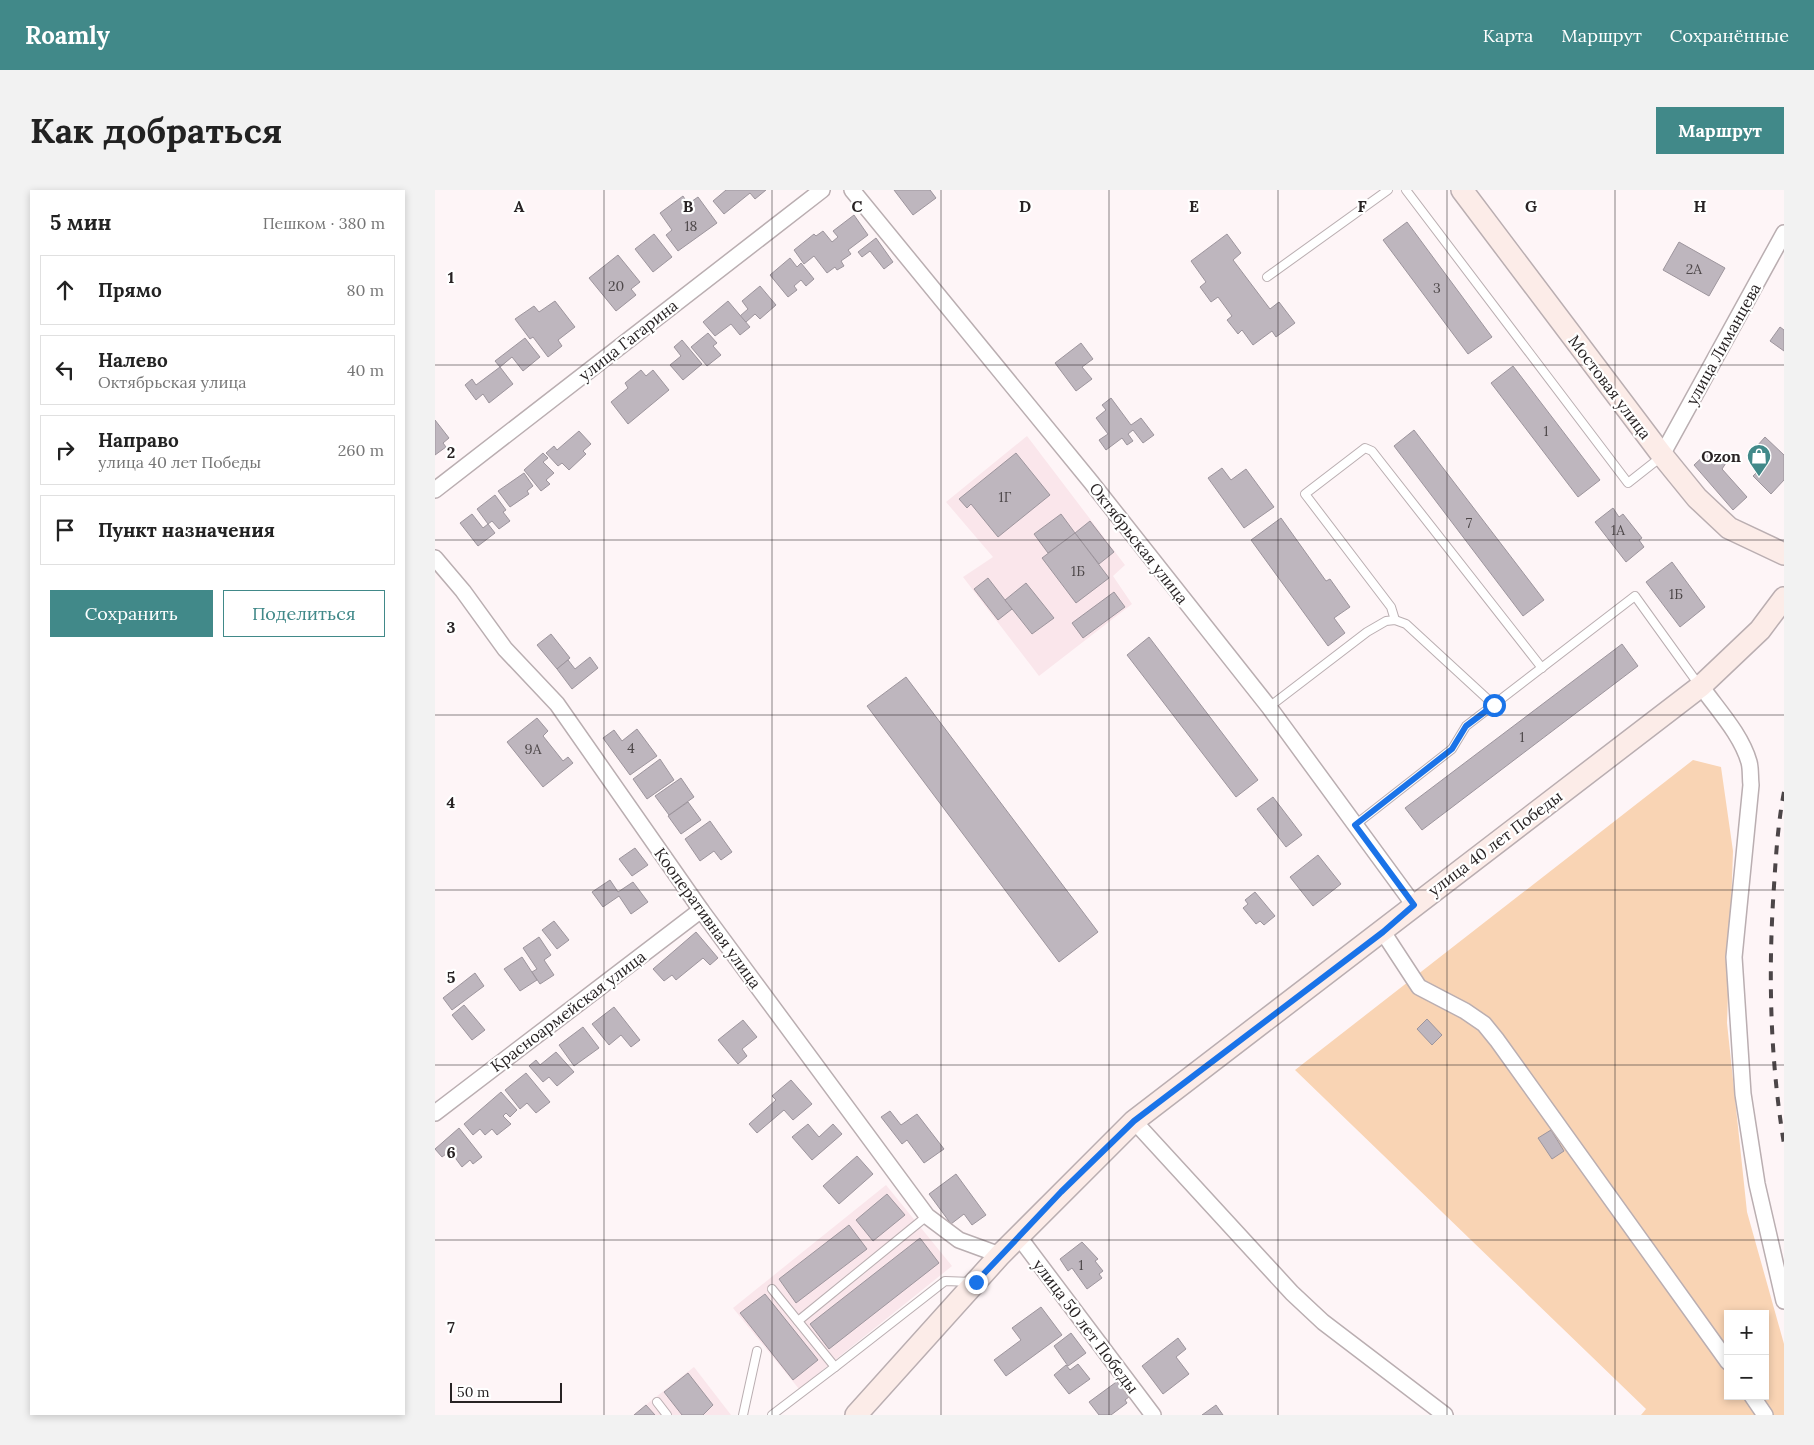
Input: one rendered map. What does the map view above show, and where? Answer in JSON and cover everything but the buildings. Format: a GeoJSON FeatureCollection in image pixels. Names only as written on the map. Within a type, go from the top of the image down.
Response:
{"type":"FeatureCollection","features":[{"type":"Feature","properties":{"kind":"street","name":"улица Гагарина"},"geometry":{"type":"LineString","coordinates":[[435,490],[821,190]]}},
{"type":"Feature","properties":{"kind":"street","name":"Октябрьская улица"},"geometry":{"type":"LineString","coordinates":[[852,190],[1091,482],[1269,707],[1414,905]]}},
{"type":"Feature","properties":{"kind":"street","name":"Мостовая улица"},"geometry":{"type":"LineString","coordinates":[[1462,190],[1662,456],[1697,498],[1729,528],[1784,554]]}},
{"type":"Feature","properties":{"kind":"street","name":"улица Лиманцева"},"geometry":{"type":"LineString","coordinates":[[1662,456],[1784,233]]}},
{"type":"Feature","properties":{"kind":"street","name":"Кооперативная улица"},"geometry":{"type":"LineString","coordinates":[[435,558],[463,591],[505,649],[557,704],[701,910],[927,1216],[959,1240],[1000,1255]]}},
{"type":"Feature","properties":{"kind":"street","name":"улица 40 лет Победы"},"geometry":{"type":"LineString","coordinates":[[855,1415],[1000,1255],[1134,1121],[1383,932],[1414,905],[1701,686],[1760,630],[1784,598]]}},
{"type":"Feature","properties":{"kind":"street"},"geometry":{"type":"LineString","coordinates":[[1701,686],[1731,727],[1750,763],[1751,785],[1734,957],[1743,1094],[1757,1184],[1784,1301]]}},
{"type":"Feature","properties":{"kind":"street","name":"Красноармейская улица"},"geometry":{"type":"LineString","coordinates":[[435,1113],[701,910]]}},
{"type":"Feature","properties":{"kind":"street"},"geometry":{"type":"LineString","coordinates":[[1383,932],[1419,987],[1465,1011],[1484,1024],[1497,1040],[1724,1356]]}},
{"type":"Feature","properties":{"kind":"street"},"geometry":{"type":"LineString","coordinates":[[1134,1121],[1292,1293],[1323,1322],[1445,1415]]}},
{"type":"Feature","properties":{"kind":"street","name":"улица 50 лет Победы"},"geometry":{"type":"LineString","coordinates":[[1019,1237],[1153,1415]]}},
{"type":"Feature","properties":{"kind":"street"},"geometry":{"type":"LineString","coordinates":[[1755,1400],[1765,1415]]}},
{"type":"Feature","properties":{"kind":"lane"},"geometry":{"type":"LineString","coordinates":[[1267,277],[1388,190]]}},
{"type":"Feature","properties":{"kind":"lane"},"geometry":{"type":"LineString","coordinates":[[1406,190],[1628,483],[1662,456]]}},
{"type":"Feature","properties":{"kind":"lane"},"geometry":{"type":"LineString","coordinates":[[1395,620],[1391,607],[1305,494],[1365,448],[1371,451],[1541,668]]}},
{"type":"Feature","properties":{"kind":"lane"},"geometry":{"type":"LineString","coordinates":[[1355,825],[1452,749],[1466,726],[1635,596],[1701,686]]}},
{"type":"Feature","properties":{"kind":"lane"},"geometry":{"type":"LineString","coordinates":[[1269,707],[1367,632],[1387,621],[1395,620],[1406,624],[1494,705]]}},
{"type":"Feature","properties":{"kind":"lane"},"geometry":{"type":"LineString","coordinates":[[797,1321],[927,1216]]}},
{"type":"Feature","properties":{"kind":"lane"},"geometry":{"type":"LineString","coordinates":[[772,1415],[945,1281],[976,1282]]}},
{"type":"Feature","properties":{"kind":"lane"},"geometry":{"type":"LineString","coordinates":[[772,1289],[835,1368]]}},
{"type":"Feature","properties":{"kind":"lane"},"geometry":{"type":"LineString","coordinates":[[743,1415],[757,1351]]}},
{"type":"Feature","properties":{"kind":"lane"},"geometry":{"type":"LineString","coordinates":[[657,1402],[667,1415]]}},
{"type":"Feature","properties":{"kind":"shaded area"},"geometry":{"type":"Polygon","coordinates":[[[1027,436],[1125,565],[1113,576],[1132,604],[1039,676],[963,577],[993,557],[946,502],[1027,436]]]}},
{"type":"Feature","properties":{"kind":"shaded area"},"geometry":{"type":"Polygon","coordinates":[[[1693,760],[1721,767],[1733,851],[1727,1023],[1747,1212],[1784,1344],[1784,1415],[1641,1415],[1646,1409],[1295,1070],[1693,760]]]}},
{"type":"Feature","properties":{"kind":"shaded area"},"geometry":{"type":"Polygon","coordinates":[[[886,1185],[952,1266],[799,1389],[733,1308],[886,1185]]]}},
{"type":"Feature","properties":{"kind":"shaded area"},"geometry":{"type":"Polygon","coordinates":[[[694,1367],[731,1415],[633,1415],[694,1367]]]}},
{"type":"Feature","properties":{"kind":"railway"},"geometry":{"type":"LineString","coordinates":[[1784,792],[1776,862],[1771,951],[1773,1048],[1784,1144]]}},
{"type":"Feature","properties":{"kind":"place","name":"Ozon"},"geometry":{"type":"Point","coordinates":[1759,477]}},
{"type":"Feature","properties":{"kind":"route"},"geometry":{"type":"LineString","coordinates":[[976,1282],[1061,1192],[1134,1121],[1383,932],[1414,905],[1355,825],[1452,749],[1459,741],[1466,726],[1494,705]]}}]}
